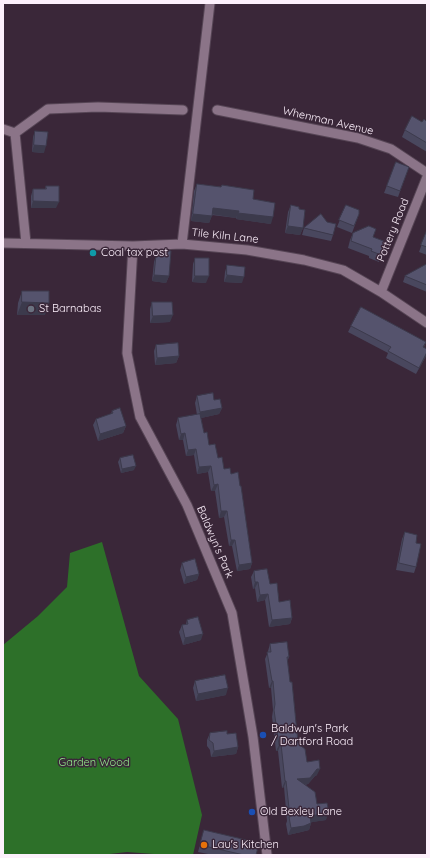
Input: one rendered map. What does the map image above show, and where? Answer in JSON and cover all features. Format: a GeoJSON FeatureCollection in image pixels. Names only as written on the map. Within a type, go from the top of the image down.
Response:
{"type":"FeatureCollection","features":[{"type":"Feature","properties":{"kind":"street"},"geometry":{"type":"LineString","coordinates":[[182,244],[210,3]]}},
{"type":"Feature","properties":{"kind":"street"},"geometry":{"type":"LineString","coordinates":[[15,133],[48,109],[98,107],[183,110]]}},
{"type":"Feature","properties":{"kind":"street","name":"Whenman Avenue"},"geometry":{"type":"LineString","coordinates":[[217,110],[358,138],[391,149],[427,173]]}},
{"type":"Feature","properties":{"kind":"street"},"geometry":{"type":"LineString","coordinates":[[3,128],[15,133]]}},
{"type":"Feature","properties":{"kind":"street"},"geometry":{"type":"LineString","coordinates":[[15,133],[26,243]]}},
{"type":"Feature","properties":{"kind":"street","name":"Pottery Road"},"geometry":{"type":"LineString","coordinates":[[381,292],[427,177]]}},
{"type":"Feature","properties":{"kind":"street","name":"Tile Kiln Lane"},"geometry":{"type":"LineString","coordinates":[[3,243],[133,246],[182,244],[247,250],[304,260],[343,270],[381,292],[427,323]]}},
{"type":"Feature","properties":{"kind":"street","name":"Baldwyn's Park"},"geometry":{"type":"LineString","coordinates":[[133,246],[127,353],[140,417],[187,505],[232,613],[253,737],[267,855]]}},
{"type":"Feature","properties":{"kind":"green space","name":"Garden Wood"},"geometry":{"type":"Polygon","coordinates":[[[102,542],[139,676],[178,719],[202,815],[193,855],[127,852],[101,855],[3,855],[3,645],[38,616],[67,587],[70,553],[102,542]]]}},
{"type":"Feature","properties":{"kind":"building"},"geometry":{"type":"Polygon","coordinates":[[[412,116],[422,122],[424,119],[427,122],[427,143],[405,130],[412,116]]]}},
{"type":"Feature","properties":{"kind":"building"},"geometry":{"type":"Polygon","coordinates":[[[35,131],[48,132],[46,146],[34,145],[35,131]]]}},
{"type":"Feature","properties":{"kind":"building"},"geometry":{"type":"Polygon","coordinates":[[[396,162],[409,167],[400,191],[387,186],[396,162]]]}},
{"type":"Feature","properties":{"kind":"building"},"geometry":{"type":"Polygon","coordinates":[[[197,184],[221,187],[222,185],[254,190],[253,199],[275,203],[273,217],[238,213],[239,211],[213,208],[212,216],[193,214],[197,184]]]}},
{"type":"Feature","properties":{"kind":"building"},"geometry":{"type":"Polygon","coordinates":[[[46,186],[59,186],[59,202],[33,201],[33,189],[46,189],[46,186]]]}},
{"type":"Feature","properties":{"kind":"building"},"geometry":{"type":"Polygon","coordinates":[[[291,205],[305,210],[303,228],[288,226],[291,205]]]}},
{"type":"Feature","properties":{"kind":"building"},"geometry":{"type":"Polygon","coordinates":[[[346,205],[359,210],[354,226],[339,220],[346,205]]]}},
{"type":"Feature","properties":{"kind":"building"},"geometry":{"type":"Polygon","coordinates":[[[321,214],[327,222],[336,224],[333,235],[304,228],[321,214]]]}},
{"type":"Feature","properties":{"kind":"building"},"geometry":{"type":"Polygon","coordinates":[[[369,226],[376,229],[373,237],[386,242],[381,255],[371,251],[372,249],[351,241],[353,233],[369,226]]]}},
{"type":"Feature","properties":{"kind":"building"},"geometry":{"type":"Polygon","coordinates":[[[427,230],[427,247],[421,245],[427,230]]]}},
{"type":"Feature","properties":{"kind":"building"},"geometry":{"type":"Polygon","coordinates":[[[161,250],[171,251],[169,276],[154,275],[156,255],[161,256],[161,250]]]}},
{"type":"Feature","properties":{"kind":"building"},"geometry":{"type":"Polygon","coordinates":[[[195,258],[209,258],[209,276],[195,276],[195,258]]]}},
{"type":"Feature","properties":{"kind":"building"},"geometry":{"type":"Polygon","coordinates":[[[427,264],[427,285],[405,276],[427,264]]]}},
{"type":"Feature","properties":{"kind":"building"},"geometry":{"type":"Polygon","coordinates":[[[227,265],[245,267],[244,277],[227,275],[227,265]]]}},
{"type":"Feature","properties":{"kind":"building"},"geometry":{"type":"Polygon","coordinates":[[[22,291],[49,291],[49,303],[22,302],[22,291]]]}},
{"type":"Feature","properties":{"kind":"building"},"geometry":{"type":"Polygon","coordinates":[[[152,302],[172,302],[173,315],[153,316],[152,302]]]}},
{"type":"Feature","properties":{"kind":"building"},"geometry":{"type":"Polygon","coordinates":[[[361,307],[426,342],[423,347],[427,349],[427,352],[419,368],[388,351],[391,347],[351,326],[361,307]]]}},
{"type":"Feature","properties":{"kind":"building"},"geometry":{"type":"Polygon","coordinates":[[[178,343],[179,356],[157,358],[156,345],[178,343]]]}},
{"type":"Feature","properties":{"kind":"building"},"geometry":{"type":"Polygon","coordinates":[[[213,393],[214,400],[220,399],[222,408],[200,412],[197,396],[213,393]]]}},
{"type":"Feature","properties":{"kind":"building"},"geometry":{"type":"Polygon","coordinates":[[[120,408],[126,426],[100,434],[96,419],[113,413],[112,411],[120,408]]]}},
{"type":"Feature","properties":{"kind":"building"},"geometry":{"type":"Polygon","coordinates":[[[200,414],[204,433],[207,432],[209,445],[215,444],[218,458],[222,457],[224,469],[230,468],[231,474],[238,472],[252,563],[239,565],[235,540],[231,540],[227,511],[221,511],[218,484],[214,485],[211,466],[199,467],[196,449],[188,450],[185,433],[181,434],[178,418],[200,414]]]}},
{"type":"Feature","properties":{"kind":"building"},"geometry":{"type":"Polygon","coordinates":[[[133,455],[136,466],[122,469],[120,458],[133,455]]]}},
{"type":"Feature","properties":{"kind":"building"},"geometry":{"type":"Polygon","coordinates":[[[405,532],[417,535],[416,543],[421,544],[416,567],[399,563],[405,532]]]}},
{"type":"Feature","properties":{"kind":"building"},"geometry":{"type":"Polygon","coordinates":[[[195,559],[199,574],[186,577],[182,563],[195,559]]]}},
{"type":"Feature","properties":{"kind":"building"},"geometry":{"type":"Polygon","coordinates":[[[267,569],[270,584],[277,583],[279,602],[290,600],[292,618],[272,620],[268,594],[260,595],[258,582],[255,582],[254,571],[267,569]]]}},
{"type":"Feature","properties":{"kind":"building"},"geometry":{"type":"Polygon","coordinates":[[[198,617],[203,634],[185,638],[182,625],[188,624],[187,620],[198,617]]]}},
{"type":"Feature","properties":{"kind":"building"},"geometry":{"type":"Polygon","coordinates":[[[287,642],[289,657],[287,657],[290,682],[292,682],[298,743],[301,743],[301,746],[305,749],[307,762],[319,760],[320,769],[317,769],[310,778],[297,779],[315,792],[317,804],[327,803],[329,813],[310,816],[311,823],[304,826],[291,828],[281,744],[279,745],[274,710],[275,704],[273,681],[267,652],[271,652],[270,644],[287,642]]]}},
{"type":"Feature","properties":{"kind":"building"},"geometry":{"type":"Polygon","coordinates":[[[225,675],[228,688],[198,694],[195,681],[225,675]]]}},
{"type":"Feature","properties":{"kind":"building"},"geometry":{"type":"Polygon","coordinates":[[[227,731],[227,734],[236,733],[238,747],[214,751],[213,743],[209,740],[210,733],[227,731]]]}},
{"type":"Feature","properties":{"kind":"building"},"geometry":{"type":"Polygon","coordinates":[[[204,830],[259,843],[256,855],[244,855],[200,845],[204,830]]]}},
{"type":"Feature","properties":{"kind":"place","name":"Coal tax post"},"geometry":{"type":"Point","coordinates":[93,253]}},
{"type":"Feature","properties":{"kind":"place","name":"St Barnabas"},"geometry":{"type":"Point","coordinates":[31,309]}},
{"type":"Feature","properties":{"kind":"place","name":"Baldwyn's Park / Dartford Road"},"geometry":{"type":"Point","coordinates":[263,735]}},
{"type":"Feature","properties":{"kind":"place","name":"Old Bexley Lane"},"geometry":{"type":"Point","coordinates":[252,812]}},
{"type":"Feature","properties":{"kind":"place","name":"Lau's Kitchen"},"geometry":{"type":"Point","coordinates":[204,845]}}]}
